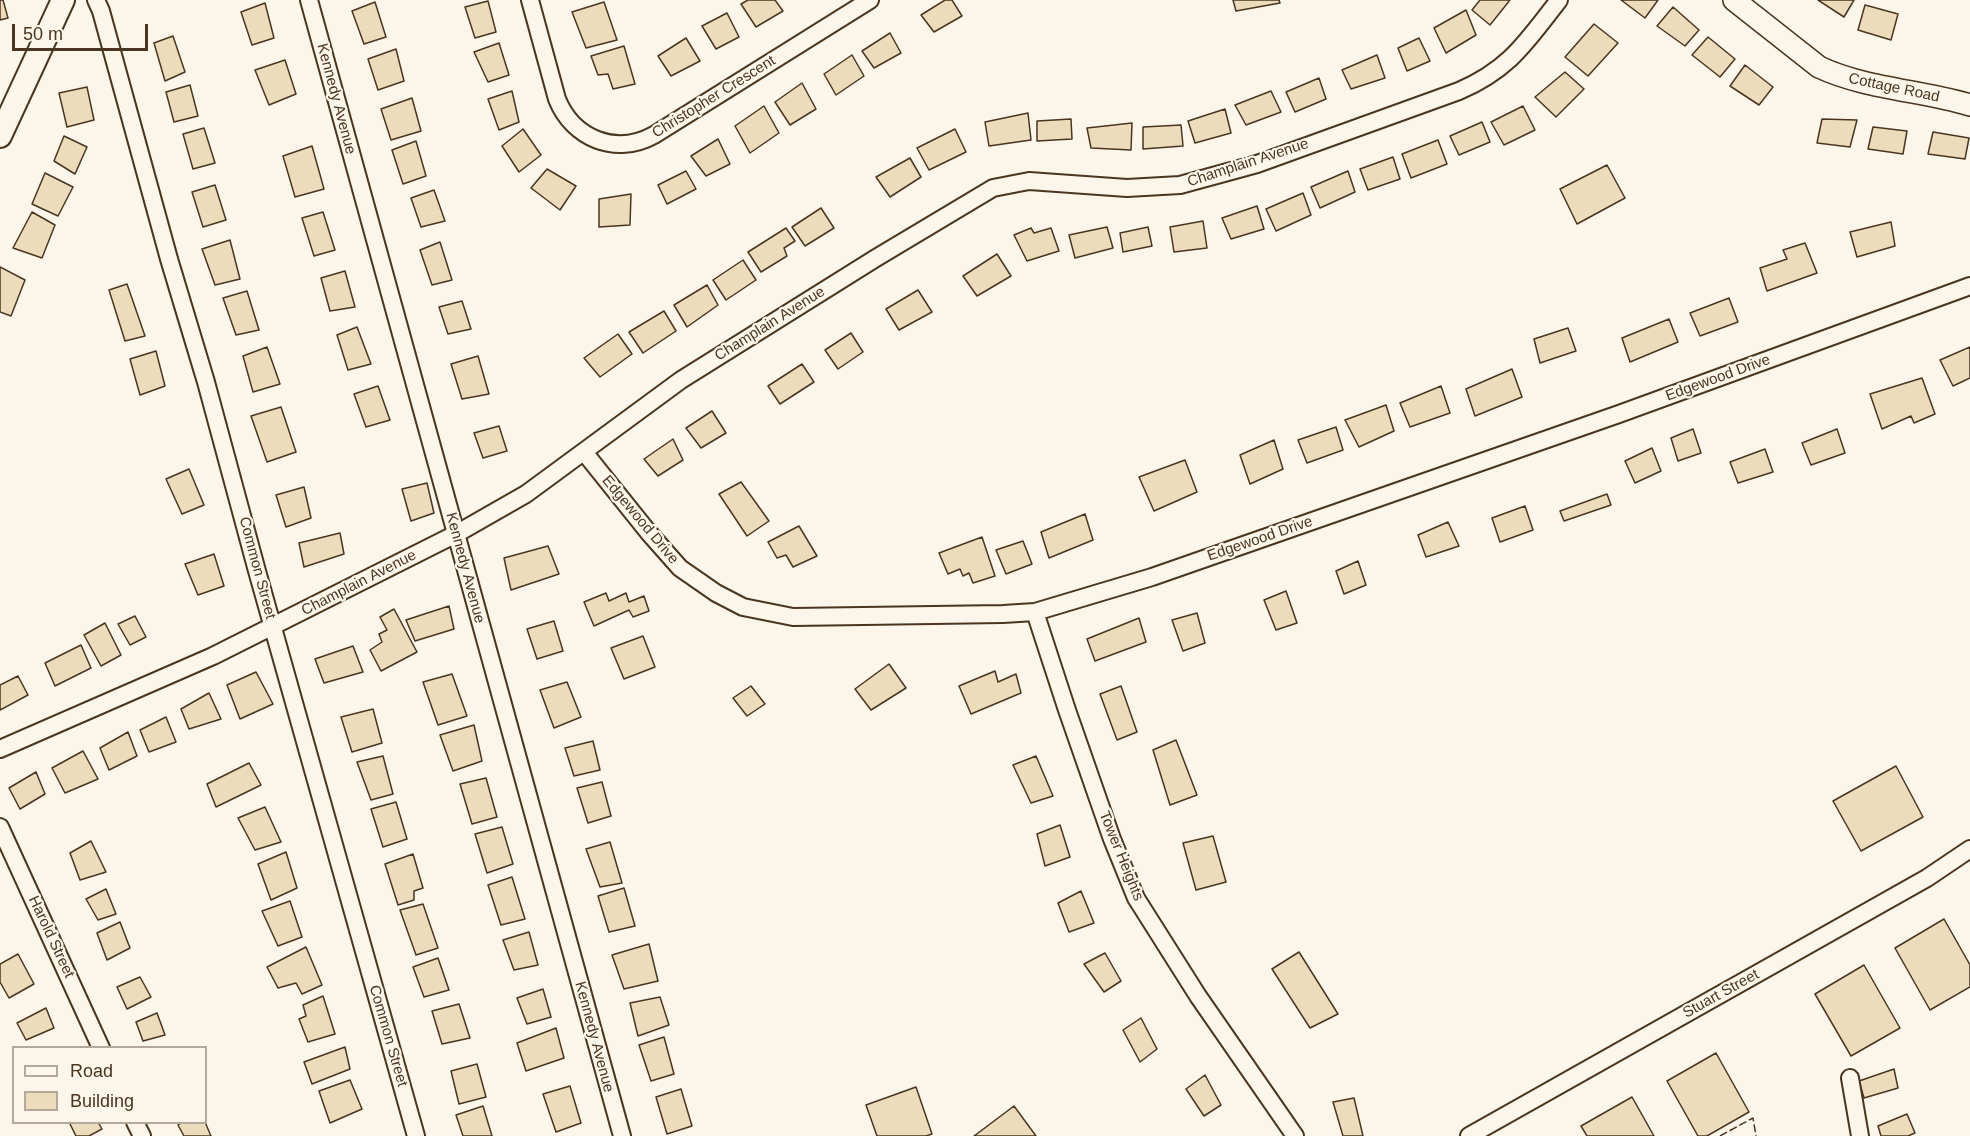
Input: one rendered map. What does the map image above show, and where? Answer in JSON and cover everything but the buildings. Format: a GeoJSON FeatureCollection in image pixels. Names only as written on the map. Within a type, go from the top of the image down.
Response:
{"type":"FeatureCollection","features":[{"type":"Feature","properties":{"kind":"main road"},"geometry":{"type":"LineString","coordinates":[[0,136],[63,0]]}},
{"type":"Feature","properties":{"kind":"street","name":"Common Street"},"geometry":{"type":"LineString","coordinates":[[96,0],[209,393],[416,1136]]}},
{"type":"Feature","properties":{"kind":"street","name":"Kennedy Avenue"},"geometry":{"type":"LineString","coordinates":[[309,0],[622,1136]]}},
{"type":"Feature","properties":{"kind":"street","name":"Christopher Crescent"},"geometry":{"type":"LineString","coordinates":[[530,0],[562,111],[572,124],[591,137],[603,142],[622,144],[640,142],[654,135],[870,0]]}},
{"type":"Feature","properties":{"kind":"street","name":"Champlain Avenue"},"geometry":{"type":"LineString","coordinates":[[0,749],[206,660],[456,534],[526,494],[681,380],[993,188],[1029,180],[1127,188],[1158,187],[1180,185],[1257,164],[1459,91],[1478,82],[1510,60],[1559,0]]}},
{"type":"Feature","properties":{"kind":"street","name":"Cottage Road"},"geometry":{"type":"LineString","coordinates":[[1734,0],[1819,67],[1832,73],[1856,81],[1970,105]]}},
{"type":"Feature","properties":{"kind":"street","name":"Edgewood Drive"},"geometry":{"type":"LineString","coordinates":[[584,452],[680,568],[716,593],[743,607],[793,617],[1035,612],[1145,579],[1619,414],[1970,286]]}},
{"type":"Feature","properties":{"kind":"street","name":"Tower Heights"},"geometry":{"type":"LineString","coordinates":[[1035,612],[1101,807],[1136,898],[1198,996],[1295,1136]]}},
{"type":"Feature","properties":{"kind":"street","name":"Harold Street"},"geometry":{"type":"LineString","coordinates":[[0,827],[101,1046]]}},
{"type":"Feature","properties":{"kind":"street","name":"Stuart Street"},"geometry":{"type":"LineString","coordinates":[[1469,1136],[1927,878],[1970,849]]}},
{"type":"Feature","properties":{"kind":"street"},"geometry":{"type":"LineString","coordinates":[[1850,1078],[1860,1136]]}},
{"type":"Feature","properties":{"kind":"fence"},"geometry":{"type":"LineString","coordinates":[[1720,1136],[1753,1118],[1756,1136]]}}]}
